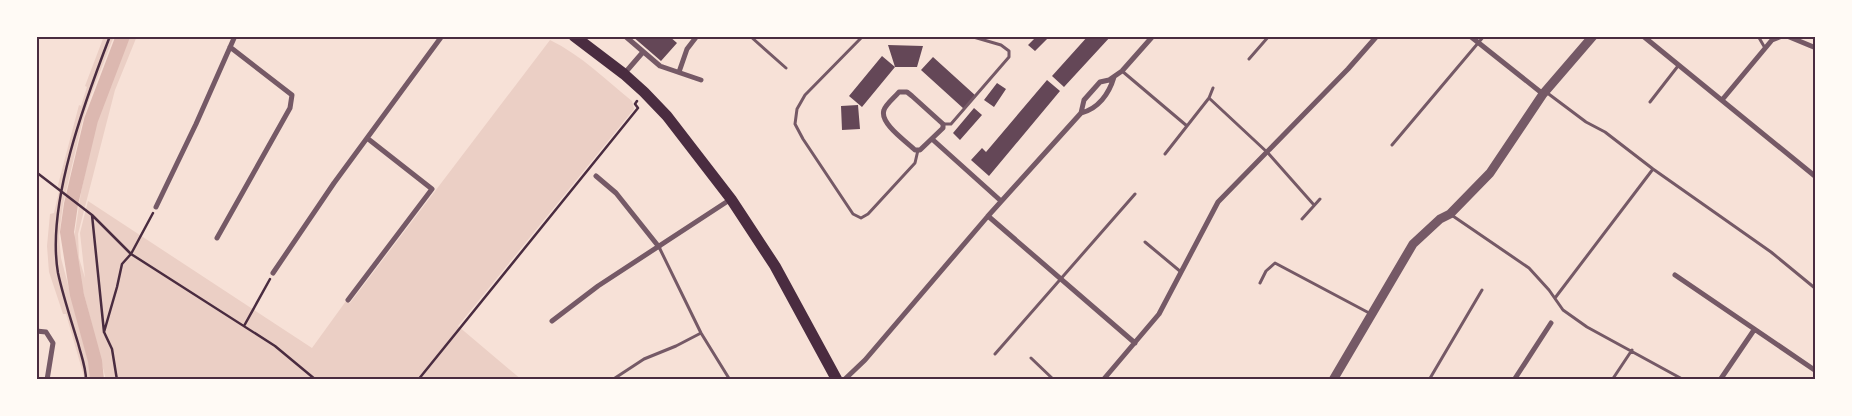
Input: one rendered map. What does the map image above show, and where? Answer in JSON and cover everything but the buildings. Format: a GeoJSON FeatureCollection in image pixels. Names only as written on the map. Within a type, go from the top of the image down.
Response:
{"type":"FeatureCollection","features":[{"type":"Feature","properties":{"kind":"main road"},"geometry":{"type":"LineString","coordinates":[[574,36],[624,74],[667,116],[732,199],[775,266],[837,380]]}},
{"type":"Feature","properties":{"kind":"street"},"geometry":{"type":"LineString","coordinates":[[156,207],[235,36]]}},
{"type":"Feature","properties":{"kind":"street"},"geometry":{"type":"LineString","coordinates":[[273,273],[367,138],[442,36]]}},
{"type":"Feature","properties":{"kind":"street"},"geometry":{"type":"LineString","coordinates":[[625,36],[660,66],[701,80]]}},
{"type":"Feature","properties":{"kind":"street"},"geometry":{"type":"LineString","coordinates":[[679,72],[687,49],[697,36]]}},
{"type":"Feature","properties":{"kind":"street"},"geometry":{"type":"LineString","coordinates":[[844,380],[865,360],[988,216],[1081,114],[1084,100],[1100,82],[1114,77],[1122,71],[1153,36]]}},
{"type":"Feature","properties":{"kind":"street"},"geometry":{"type":"LineString","coordinates":[[1103,380],[1159,314],[1218,202],[1348,70],[1377,36]]}},
{"type":"Feature","properties":{"kind":"street"},"geometry":{"type":"LineString","coordinates":[[1470,36],[1544,93]]}},
{"type":"Feature","properties":{"kind":"street"},"geometry":{"type":"LineString","coordinates":[[1333,380],[1413,244],[1440,219],[1450,214],[1490,173],[1544,93],[1593,36]]}},
{"type":"Feature","properties":{"kind":"street"},"geometry":{"type":"LineString","coordinates":[[1643,36],[1816,177]]}},
{"type":"Feature","properties":{"kind":"street"},"geometry":{"type":"LineString","coordinates":[[1722,100],[1772,40],[1782,36]]}},
{"type":"Feature","properties":{"kind":"street"},"geometry":{"type":"LineString","coordinates":[[1787,36],[1816,48]]}},
{"type":"Feature","properties":{"kind":"street"},"geometry":{"type":"LineString","coordinates":[[217,238],[290,108],[292,95],[230,47]]}},
{"type":"Feature","properties":{"kind":"street"},"geometry":{"type":"LineString","coordinates":[[624,74],[643,52]]}},
{"type":"Feature","properties":{"kind":"street"},"geometry":{"type":"LineString","coordinates":[[1081,114],[1091,112],[1110,90],[1114,77]]}},
{"type":"Feature","properties":{"kind":"street"},"geometry":{"type":"LineString","coordinates":[[900,92],[907,92],[943,124],[943,128],[918,150],[915,150],[887,124],[883,116],[884,108],[900,92]]}},
{"type":"Feature","properties":{"kind":"street"},"geometry":{"type":"LineString","coordinates":[[348,300],[432,189],[367,138]]}},
{"type":"Feature","properties":{"kind":"street"},"geometry":{"type":"LineString","coordinates":[[932,139],[1001,202]]}},
{"type":"Feature","properties":{"kind":"street"},"geometry":{"type":"LineString","coordinates":[[596,176],[616,193],[659,247]]}},
{"type":"Feature","properties":{"kind":"street"},"geometry":{"type":"LineString","coordinates":[[552,321],[598,286],[732,199]]}},
{"type":"Feature","properties":{"kind":"street"},"geometry":{"type":"LineString","coordinates":[[988,216],[1136,343]]}},
{"type":"Feature","properties":{"kind":"street"},"geometry":{"type":"LineString","coordinates":[[1675,275],[1816,371]]}},
{"type":"Feature","properties":{"kind":"street"},"geometry":{"type":"LineString","coordinates":[[1517,379],[1551,323]]}},
{"type":"Feature","properties":{"kind":"street"},"geometry":{"type":"LineString","coordinates":[[1720,380],[1754,330]]}},
{"type":"Feature","properties":{"kind":"street"},"geometry":{"type":"LineString","coordinates":[[36,331],[46,332],[53,343],[47,380]]}},
{"type":"Feature","properties":{"kind":"lane"},"geometry":{"type":"LineString","coordinates":[[750,36],[786,68]]}},
{"type":"Feature","properties":{"kind":"lane"},"geometry":{"type":"LineString","coordinates":[[863,36],[804,95],[797,109],[795,124],[853,214],[860,218],[868,214],[915,163],[918,150]]}},
{"type":"Feature","properties":{"kind":"lane"},"geometry":{"type":"LineString","coordinates":[[943,124],[951,124],[1009,57],[1009,51],[1001,45],[970,36]]}},
{"type":"Feature","properties":{"kind":"lane"},"geometry":{"type":"LineString","coordinates":[[1249,59],[1269,36]]}},
{"type":"Feature","properties":{"kind":"lane"},"geometry":{"type":"LineString","coordinates":[[1392,145],[1484,36]]}},
{"type":"Feature","properties":{"kind":"lane"},"geometry":{"type":"LineString","coordinates":[[1758,36],[1765,48]]}},
{"type":"Feature","properties":{"kind":"lane"},"geometry":{"type":"LineString","coordinates":[[1650,102],[1678,66]]}},
{"type":"Feature","properties":{"kind":"lane"},"geometry":{"type":"LineString","coordinates":[[1122,71],[1187,126]]}},
{"type":"Feature","properties":{"kind":"lane"},"geometry":{"type":"LineString","coordinates":[[1165,154],[1209,98],[1213,88]]}},
{"type":"Feature","properties":{"kind":"lane"},"geometry":{"type":"LineString","coordinates":[[1544,93],[1586,122],[1605,132],[1653,169],[1771,252],[1816,289]]}},
{"type":"Feature","properties":{"kind":"lane"},"geometry":{"type":"LineString","coordinates":[[1209,98],[1268,153],[1314,205]]}},
{"type":"Feature","properties":{"kind":"lane"},"geometry":{"type":"LineString","coordinates":[[1554,298],[1653,169]]}},
{"type":"Feature","properties":{"kind":"lane"},"geometry":{"type":"LineString","coordinates":[[994,354],[1135,194]]}},
{"type":"Feature","properties":{"kind":"lane"},"geometry":{"type":"LineString","coordinates":[[1302,218],[1320,199]]}},
{"type":"Feature","properties":{"kind":"lane"},"geometry":{"type":"LineString","coordinates":[[1450,214],[1529,268],[1563,310],[1587,326],[1684,380]]}},
{"type":"Feature","properties":{"kind":"lane"},"geometry":{"type":"LineString","coordinates":[[1145,242],[1182,272]]}},
{"type":"Feature","properties":{"kind":"lane"},"geometry":{"type":"LineString","coordinates":[[659,247],[701,333],[730,380]]}},
{"type":"Feature","properties":{"kind":"lane"},"geometry":{"type":"LineString","coordinates":[[1260,283],[1266,271],[1275,262],[1371,314]]}},
{"type":"Feature","properties":{"kind":"lane"},"geometry":{"type":"LineString","coordinates":[[1429,380],[1482,290]]}},
{"type":"Feature","properties":{"kind":"lane"},"geometry":{"type":"LineString","coordinates":[[612,380],[644,359],[701,333]]}},
{"type":"Feature","properties":{"kind":"lane"},"geometry":{"type":"LineString","coordinates":[[1612,380],[1632,350]]}},
{"type":"Feature","properties":{"kind":"lane"},"geometry":{"type":"LineString","coordinates":[[1031,358],[1054,380]]}},
{"type":"Feature","properties":{"kind":"path"},"geometry":{"type":"LineString","coordinates":[[86,380],[58,273],[57,224],[80,119],[110,36]]}},
{"type":"Feature","properties":{"kind":"path"},"geometry":{"type":"LineString","coordinates":[[418,380],[638,108],[635,104],[636,101]]}},
{"type":"Feature","properties":{"kind":"path"},"geometry":{"type":"LineString","coordinates":[[36,172],[92,214],[131,254],[275,346],[316,380]]}},
{"type":"Feature","properties":{"kind":"path"},"geometry":{"type":"LineString","coordinates":[[104,332],[122,264],[131,254],[156,207]]}},
{"type":"Feature","properties":{"kind":"path"},"geometry":{"type":"LineString","coordinates":[[92,214],[104,332],[112,349],[117,380]]}},
{"type":"Feature","properties":{"kind":"path"},"geometry":{"type":"LineString","coordinates":[[244,326],[273,273]]}},
{"type":"Feature","properties":{"kind":"shaded area"},"geometry":{"type":"Polygon","coordinates":[[[104,36],[114,36],[82,123],[63,204],[59,236],[61,258],[89,364],[90,380],[85,380],[66,314],[63,314],[49,272],[47,246],[50,214],[54,213],[59,191],[58,185],[79,105],[81,106],[87,87],[85,86],[104,36]]]}},
{"type":"Feature","properties":{"kind":"shaded area"},"geometry":{"type":"Polygon","coordinates":[[[130,36],[137,36],[115,90],[78,234],[79,258],[85,278],[80,233],[88,201],[312,348],[346,301],[350,303],[550,40],[583,60],[632,101],[634,109],[458,326],[522,380],[106,380],[78,271],[74,239],[81,192],[96,123],[130,36]]]}},
{"type":"Feature","properties":{"kind":"waterway"},"geometry":{"type":"LineString","coordinates":[[97,380],[95,361],[77,295],[67,232],[71,204],[91,120],[123,36]]}}]}
